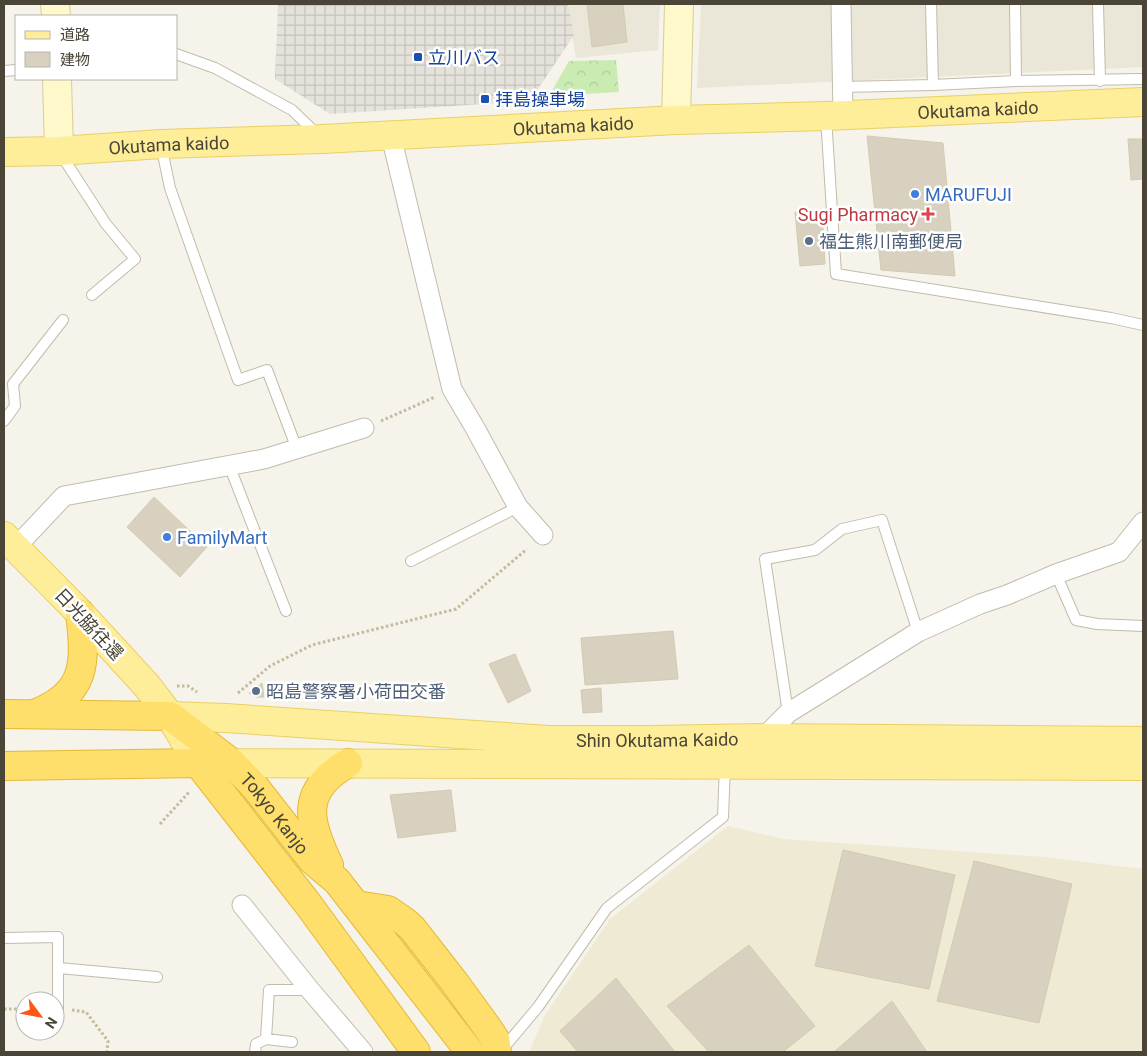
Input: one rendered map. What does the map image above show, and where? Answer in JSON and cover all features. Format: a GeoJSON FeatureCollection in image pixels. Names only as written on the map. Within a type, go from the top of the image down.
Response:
{"type":"FeatureCollection","features":[{"type":"Feature","properties":{"kind":"highway"},"geometry":{"type":"LineString","coordinates":[[32,714],[44,710],[64,697],[78,678],[83,666],[80,613]]}},
{"type":"Feature","properties":{"kind":"highway"},"geometry":{"type":"LineString","coordinates":[[4,714],[170,716]]}},
{"type":"Feature","properties":{"kind":"highway","name":"Tokyo Kanjo"},"geometry":{"type":"LineString","coordinates":[[170,716],[232,763],[255,786],[312,860],[337,881],[470,1052]]}},
{"type":"Feature","properties":{"kind":"highway"},"geometry":{"type":"LineString","coordinates":[[4,766],[198,763]]}},
{"type":"Feature","properties":{"kind":"highway","name":"Tokyo Kanjo"},"geometry":{"type":"LineString","coordinates":[[198,763],[308,904],[416,1052]]}},
{"type":"Feature","properties":{"kind":"highway"},"geometry":{"type":"LineString","coordinates":[[337,881],[315,836],[311,810],[320,787],[338,769],[348,763]]}},
{"type":"Feature","properties":{"kind":"highway"},"geometry":{"type":"LineString","coordinates":[[356,905],[388,910],[396,914],[412,928],[487,1027],[495,1039],[499,1052]]}},
{"type":"Feature","properties":{"kind":"main road","name":"Okutama kaido"},"geometry":{"type":"LineString","coordinates":[[4,152],[59,151],[161,144],[391,136],[676,120],[1143,102]]}},
{"type":"Feature","properties":{"kind":"main road","name":"日光脇往還"},"geometry":{"type":"LineString","coordinates":[[10,541],[147,686],[170,716],[198,763]]}},
{"type":"Feature","properties":{"kind":"main road","name":"Shin Okutama Kaido"},"geometry":{"type":"LineString","coordinates":[[170,716],[243,719],[548,740],[652,740],[761,751],[1143,766]]}},
{"type":"Feature","properties":{"kind":"main road","name":"Shin Okutama Kaido"},"geometry":{"type":"LineString","coordinates":[[198,763],[725,764],[761,751],[1143,741]]}},
{"type":"Feature","properties":{"kind":"street"},"geometry":{"type":"LineString","coordinates":[[676,120],[679,4]]}},
{"type":"Feature","properties":{"kind":"street"},"geometry":{"type":"LineString","coordinates":[[834,115],[842,87],[841,4]]}},
{"type":"Feature","properties":{"kind":"street"},"geometry":{"type":"LineString","coordinates":[[57,80],[59,151]]}},
{"type":"Feature","properties":{"kind":"street"},"geometry":{"type":"LineString","coordinates":[[391,136],[452,390],[476,428],[518,507],[543,535]]}},
{"type":"Feature","properties":{"kind":"street"},"geometry":{"type":"LineString","coordinates":[[10,541],[64,496],[264,459],[364,428]]}},
{"type":"Feature","properties":{"kind":"street"},"geometry":{"type":"LineString","coordinates":[[761,751],[788,713],[918,632],[980,604],[1119,552],[1143,522]]}},
{"type":"Feature","properties":{"kind":"street"},"geometry":{"type":"LineString","coordinates":[[242,905],[310,990],[363,1052]]}},
{"type":"Feature","properties":{"kind":"lane"},"geometry":{"type":"LineString","coordinates":[[931,4],[933,85]]}},
{"type":"Feature","properties":{"kind":"lane"},"geometry":{"type":"LineString","coordinates":[[1015,4],[1016,80]]}},
{"type":"Feature","properties":{"kind":"lane"},"geometry":{"type":"LineString","coordinates":[[1098,4],[1100,81]]}},
{"type":"Feature","properties":{"kind":"lane"},"geometry":{"type":"LineString","coordinates":[[178,55],[215,68],[292,110],[322,139]]}},
{"type":"Feature","properties":{"kind":"lane"},"geometry":{"type":"LineString","coordinates":[[842,87],[933,85],[1016,80],[1100,81],[1143,79]]}},
{"type":"Feature","properties":{"kind":"lane"},"geometry":{"type":"LineString","coordinates":[[834,115],[836,274],[1111,318],[1143,325]]}},
{"type":"Feature","properties":{"kind":"lane"},"geometry":{"type":"LineString","coordinates":[[161,144],[170,188],[238,380],[267,370],[297,449]]}},
{"type":"Feature","properties":{"kind":"lane"},"geometry":{"type":"LineString","coordinates":[[59,151],[106,224],[135,259],[92,295]]}},
{"type":"Feature","properties":{"kind":"lane"},"geometry":{"type":"LineString","coordinates":[[4,421],[15,406],[13,384],[63,320]]}},
{"type":"Feature","properties":{"kind":"lane"},"geometry":{"type":"LineString","coordinates":[[229,465],[286,611]]}},
{"type":"Feature","properties":{"kind":"lane"},"geometry":{"type":"LineString","coordinates":[[411,561],[518,507]]}},
{"type":"Feature","properties":{"kind":"lane"},"geometry":{"type":"LineString","coordinates":[[788,713],[765,558],[815,550],[842,529],[882,520],[918,632]]}},
{"type":"Feature","properties":{"kind":"lane"},"geometry":{"type":"LineString","coordinates":[[1056,574],[1076,620],[1097,624],[1143,626]]}},
{"type":"Feature","properties":{"kind":"lane"},"geometry":{"type":"LineString","coordinates":[[499,1052],[538,1007],[607,908],[723,817],[725,764]]}},
{"type":"Feature","properties":{"kind":"lane"},"geometry":{"type":"LineString","coordinates":[[4,938],[58,937],[58,991]]}},
{"type":"Feature","properties":{"kind":"lane"},"geometry":{"type":"LineString","coordinates":[[59,968],[157,978]]}},
{"type":"Feature","properties":{"kind":"lane"},"geometry":{"type":"LineString","coordinates":[[266,1039],[269,990],[310,990]]}},
{"type":"Feature","properties":{"kind":"lane"},"geometry":{"type":"LineString","coordinates":[[256,1052],[256,1044],[266,1039],[292,1042]]}},
{"type":"Feature","properties":{"kind":"path"},"geometry":{"type":"LineString","coordinates":[[364,428],[452,390]]}},
{"type":"Feature","properties":{"kind":"path"},"geometry":{"type":"LineString","coordinates":[[233,694],[240,692],[270,666],[312,645],[456,609],[543,535]]}},
{"type":"Feature","properties":{"kind":"path"},"geometry":{"type":"LineString","coordinates":[[65,1009],[86,1012],[108,1041],[107,1052]]}},
{"type":"Feature","properties":{"kind":"shaded area","name":"立川バス"},"geometry":{"type":"Polygon","coordinates":[[[278,4],[568,4],[574,35],[530,101],[330,114],[275,79],[278,4]]]}},
{"type":"Feature","properties":{"kind":"shaded area"},"geometry":{"type":"Polygon","coordinates":[[[567,4],[660,4],[658,50],[576,58],[567,4]]]}},
{"type":"Feature","properties":{"kind":"shaded area"},"geometry":{"type":"Polygon","coordinates":[[[701,4],[1143,4],[1143,67],[697,88],[701,4]]]}},
{"type":"Feature","properties":{"kind":"shaded area"},"geometry":{"type":"Polygon","coordinates":[[[728,826],[783,839],[1044,857],[1143,869],[1143,1052],[529,1052],[545,1015],[610,919],[728,826]]]}},
{"type":"Feature","properties":{"kind":"green space"},"geometry":{"type":"Polygon","coordinates":[[[616,60],[619,92],[549,96],[569,61],[616,60]]]}},
{"type":"Feature","properties":{"kind":"building"},"geometry":{"type":"Polygon","coordinates":[[[587,4],[623,4],[627,42],[592,47],[587,4]]]}},
{"type":"Feature","properties":{"kind":"building"},"geometry":{"type":"Polygon","coordinates":[[[867,136],[943,143],[955,276],[881,270],[867,136]]]}},
{"type":"Feature","properties":{"kind":"building"},"geometry":{"type":"Polygon","coordinates":[[[1128,139],[1143,139],[1143,179],[1131,180],[1128,139]]]}},
{"type":"Feature","properties":{"kind":"building"},"geometry":{"type":"Polygon","coordinates":[[[822,211],[825,264],[800,266],[795,212],[822,211]]]}},
{"type":"Feature","properties":{"kind":"building","name":"FamilyMart"},"geometry":{"type":"Polygon","coordinates":[[[154,497],[207,547],[180,577],[127,527],[154,497]]]}},
{"type":"Feature","properties":{"kind":"building"},"geometry":{"type":"Polygon","coordinates":[[[673,631],[678,679],[585,685],[581,638],[673,631]]]}},
{"type":"Feature","properties":{"kind":"building"},"geometry":{"type":"Polygon","coordinates":[[[515,654],[531,691],[508,703],[489,664],[515,654]]]}},
{"type":"Feature","properties":{"kind":"building"},"geometry":{"type":"Polygon","coordinates":[[[262,683],[264,697],[256,697],[249,693],[262,683]]]}},
{"type":"Feature","properties":{"kind":"building"},"geometry":{"type":"Polygon","coordinates":[[[601,688],[602,712],[583,713],[581,690],[601,688]]]}},
{"type":"Feature","properties":{"kind":"building"},"geometry":{"type":"Polygon","coordinates":[[[451,790],[456,831],[398,838],[390,795],[451,790]]]}},
{"type":"Feature","properties":{"kind":"building"},"geometry":{"type":"Polygon","coordinates":[[[843,850],[955,875],[929,989],[815,966],[843,850]]]}},
{"type":"Feature","properties":{"kind":"building"},"geometry":{"type":"Polygon","coordinates":[[[974,861],[1072,884],[1039,1023],[937,1001],[974,861]]]}},
{"type":"Feature","properties":{"kind":"building"},"geometry":{"type":"Polygon","coordinates":[[[749,945],[815,1026],[783,1052],[709,1052],[667,1006],[749,945]]]}},
{"type":"Feature","properties":{"kind":"building"},"geometry":{"type":"Polygon","coordinates":[[[616,978],[675,1052],[578,1052],[560,1031],[616,978]]]}},
{"type":"Feature","properties":{"kind":"building"},"geometry":{"type":"Polygon","coordinates":[[[892,1001],[927,1052],[834,1052],[892,1001]]]}},
{"type":"Feature","properties":{"kind":"place","name":"立川バス"},"geometry":{"type":"Point","coordinates":[418,57]}},
{"type":"Feature","properties":{"kind":"place","name":"拝島操車場"},"geometry":{"type":"Point","coordinates":[485,99]}},
{"type":"Feature","properties":{"kind":"place","name":"MARUFUJI"},"geometry":{"type":"Point","coordinates":[915,194]}},
{"type":"Feature","properties":{"kind":"place","name":"Sugi Pharmacy"},"geometry":{"type":"Point","coordinates":[928,214]}},
{"type":"Feature","properties":{"kind":"place","name":"福生熊川南郵便局"},"geometry":{"type":"Point","coordinates":[809,241]}},
{"type":"Feature","properties":{"kind":"place","name":"FamilyMart"},"geometry":{"type":"Point","coordinates":[167,537]}},
{"type":"Feature","properties":{"kind":"place","name":"昭島警察署小荷田交番"},"geometry":{"type":"Point","coordinates":[256,691]}}]}
